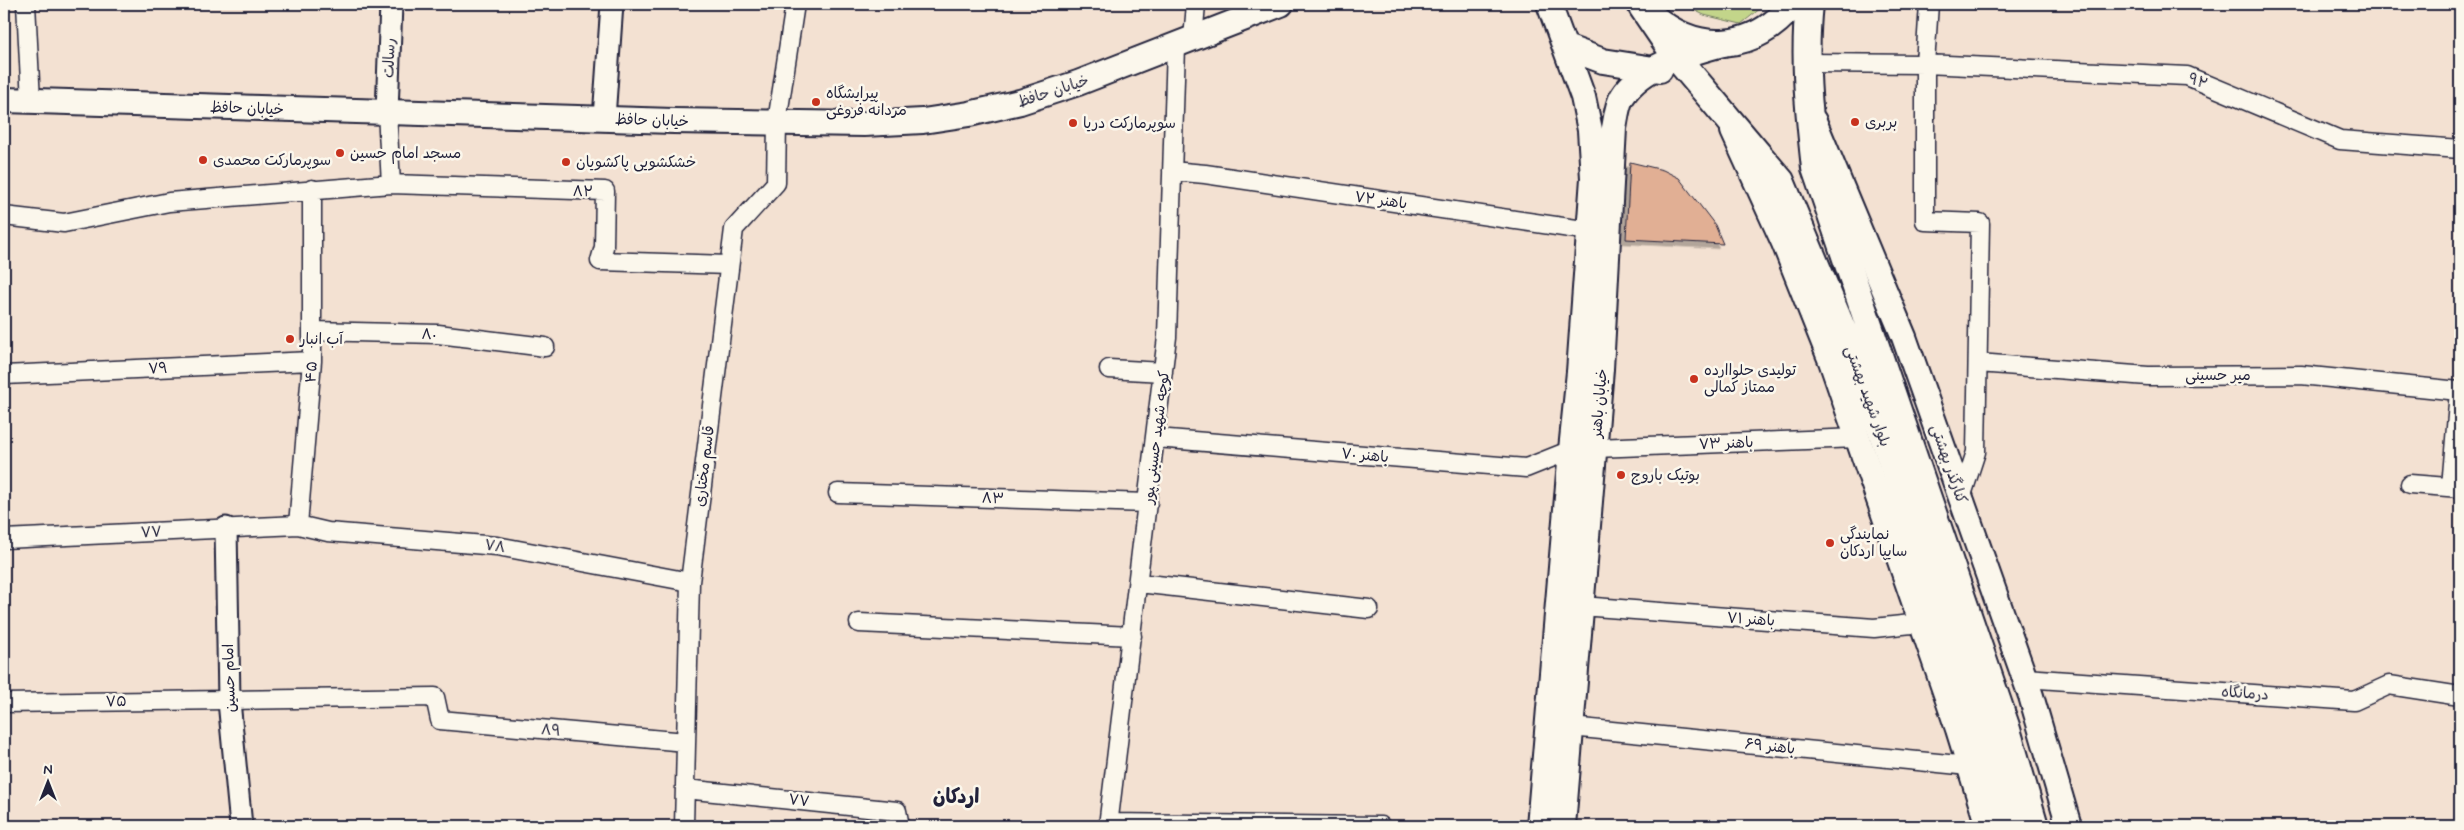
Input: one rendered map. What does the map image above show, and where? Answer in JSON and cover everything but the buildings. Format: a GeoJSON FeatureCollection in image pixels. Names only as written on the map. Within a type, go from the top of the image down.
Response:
{"type":"FeatureCollection","features":[{"type":"Feature","properties":{"kind":"main road","name":"خیابان باهنر"},"geometry":{"type":"LineString","coordinates":[[1539,826],[1579,372],[1593,178],[1590,130],[1583,97],[1549,4]]}},
{"type":"Feature","properties":{"kind":"main road"},"geometry":{"type":"LineString","coordinates":[[1640,5],[1666,27],[1695,39],[1723,44],[1750,38],[1773,25],[1793,4]]}},
{"type":"Feature","properties":{"kind":"main road","name":"بلوار شهید بهشتی"},"geometry":{"type":"LineString","coordinates":[[1809,4],[1805,41],[1808,108],[1815,168],[2006,726],[2035,826]]}},
{"type":"Feature","properties":{"kind":"main road","name":"خیابان حافظ"},"geometry":{"type":"LineString","coordinates":[[4,100],[864,124],[922,120],[969,114],[1020,102],[1078,83],[1184,43],[1276,5]]}},
{"type":"Feature","properties":{"kind":"main road","name":"بلوار شهید بهشتی"},"geometry":{"type":"LineString","coordinates":[[1640,5],[1666,63],[1701,87],[1781,181],[1843,330],[1882,436],[2013,826]]}},
{"type":"Feature","properties":{"kind":"main road","name":"خیابان باهنر"},"geometry":{"type":"LineString","coordinates":[[1562,826],[1595,448],[1609,248],[1614,128],[1621,98],[1636,81],[1666,63],[1723,44]]}},
{"type":"Feature","properties":{"kind":"main road"},"geometry":{"type":"LineString","coordinates":[[1566,47],[1603,61],[1666,63]]}},
{"type":"Feature","properties":{"kind":"main road","name":"کنارگذر بهشتی"},"geometry":{"type":"LineString","coordinates":[[1808,108],[1904,337],[2025,678],[2069,826]]}},
{"type":"Feature","properties":{"kind":"main road"},"geometry":{"type":"LineString","coordinates":[[1727,118],[1784,243],[1831,361],[1988,826]]}},
{"type":"Feature","properties":{"kind":"main road"},"geometry":{"type":"LineString","coordinates":[[1571,450],[1595,448]]}},
{"type":"Feature","properties":{"kind":"street"},"geometry":{"type":"LineString","coordinates":[[26,4],[31,101]]}},
{"type":"Feature","properties":{"kind":"street","name":"رسالت"},"geometry":{"type":"LineString","coordinates":[[387,112],[391,4]]}},
{"type":"Feature","properties":{"kind":"street"},"geometry":{"type":"LineString","coordinates":[[604,118],[612,4]]}},
{"type":"Feature","properties":{"kind":"street","name":"قاسم مختاری"},"geometry":{"type":"LineString","coordinates":[[684,826],[690,582],[729,265],[734,229],[776,183],[777,122],[796,4]]}},
{"type":"Feature","properties":{"kind":"street","name":"کوچه شهید حسینی ‍پور"},"geometry":{"type":"LineString","coordinates":[[1108,825],[1139,583],[1167,337],[1172,171],[1184,43],[1196,4]]}},
{"type":"Feature","properties":{"kind":"street"},"geometry":{"type":"LineString","coordinates":[[1929,4],[1926,64],[1925,221],[1980,223],[1976,452],[1961,498]]}},
{"type":"Feature","properties":{"kind":"street","name":"۹۲"},"geometry":{"type":"LineString","coordinates":[[1806,63],[1926,64],[2187,76],[2340,140],[2460,149]]}},
{"type":"Feature","properties":{"kind":"street"},"geometry":{"type":"LineString","coordinates":[[4,216],[64,224],[169,202],[391,184],[387,112]]}},
{"type":"Feature","properties":{"kind":"street","name":"باهنر ۷۲"},"geometry":{"type":"LineString","coordinates":[[1172,171],[1205,174],[1590,231]]}},
{"type":"Feature","properties":{"kind":"street","name":"۸۲"},"geometry":{"type":"LineString","coordinates":[[391,184],[605,191],[604,247],[600,261],[729,265]]}},
{"type":"Feature","properties":{"kind":"street","name":"۴۵"},"geometry":{"type":"LineString","coordinates":[[298,525],[312,361],[312,189]]}},
{"type":"Feature","properties":{"kind":"street","name":"۸۰"},"geometry":{"type":"LineString","coordinates":[[312,331],[438,334],[545,347]]}},
{"type":"Feature","properties":{"kind":"street","name":"۷۹"},"geometry":{"type":"LineString","coordinates":[[4,375],[312,361]]}},
{"type":"Feature","properties":{"kind":"street","name":"میر حسینی"},"geometry":{"type":"LineString","coordinates":[[1978,363],[2148,376],[2301,375],[2459,391],[2455,488]]}},
{"type":"Feature","properties":{"kind":"street"},"geometry":{"type":"LineString","coordinates":[[1109,369],[1163,372]]}},
{"type":"Feature","properties":{"kind":"street","name":"باهنر ۷۰"},"geometry":{"type":"LineString","coordinates":[[1156,438],[1526,468],[1571,450]]}},
{"type":"Feature","properties":{"kind":"street","name":"باهنر ۷۳"},"geometry":{"type":"LineString","coordinates":[[1595,448],[1858,438]]}},
{"type":"Feature","properties":{"kind":"street"},"geometry":{"type":"LineString","coordinates":[[2410,484],[2455,488]]}},
{"type":"Feature","properties":{"kind":"street","name":"۸۳"},"geometry":{"type":"LineString","coordinates":[[838,493],[1148,503]]}},
{"type":"Feature","properties":{"kind":"street","name":"۷۸"},"geometry":{"type":"LineString","coordinates":[[298,525],[328,532],[497,546],[690,582]]}},
{"type":"Feature","properties":{"kind":"street","name":"۷۷"},"geometry":{"type":"LineString","coordinates":[[4,539],[298,525]]}},
{"type":"Feature","properties":{"kind":"street","name":"امام حسین"},"geometry":{"type":"LineString","coordinates":[[226,528],[228,701],[241,826]]}},
{"type":"Feature","properties":{"kind":"street"},"geometry":{"type":"LineString","coordinates":[[1139,583],[1369,609]]}},
{"type":"Feature","properties":{"kind":"street","name":"باهنر ۷۱"},"geometry":{"type":"LineString","coordinates":[[1581,606],[1874,628],[1921,624]]}},
{"type":"Feature","properties":{"kind":"street"},"geometry":{"type":"LineString","coordinates":[[859,623],[1132,636]]}},
{"type":"Feature","properties":{"kind":"street","name":"درمانگاه"},"geometry":{"type":"LineString","coordinates":[[2025,678],[2354,701],[2389,685],[2460,696]]}},
{"type":"Feature","properties":{"kind":"street","name":"۷۵"},"geometry":{"type":"LineString","coordinates":[[4,703],[435,697]]}},
{"type":"Feature","properties":{"kind":"street","name":"۸۹"},"geometry":{"type":"LineString","coordinates":[[435,697],[440,720],[686,742]]}},
{"type":"Feature","properties":{"kind":"street","name":"باهنر ۶۹"},"geometry":{"type":"LineString","coordinates":[[1571,727],[1969,766]]}},
{"type":"Feature","properties":{"kind":"street","name":"۷۷"},"geometry":{"type":"LineString","coordinates":[[685,789],[897,811],[900,826]]}},
{"type":"Feature","properties":{"kind":"street"},"geometry":{"type":"LineString","coordinates":[[1108,825],[1381,826]]}},
{"type":"Feature","properties":{"kind":"green space"},"geometry":{"type":"Polygon","coordinates":[[[1682,4],[1766,4],[1741,24],[1704,15],[1682,4]]]}},
{"type":"Feature","properties":{"kind":"place","name":"پیرایشگاه مردانه فروغی"},"geometry":{"type":"Point","coordinates":[816,102]}},
{"type":"Feature","properties":{"kind":"place","name":"بربری"},"geometry":{"type":"Point","coordinates":[1855,122]}},
{"type":"Feature","properties":{"kind":"place","name":"سوپرمارکت دریا"},"geometry":{"type":"Point","coordinates":[1073,123]}},
{"type":"Feature","properties":{"kind":"place","name":"مسجد امام حسین"},"geometry":{"type":"Point","coordinates":[340,153]}},
{"type":"Feature","properties":{"kind":"place","name":"سوپرمارکت محمدی"},"geometry":{"type":"Point","coordinates":[203,160]}},
{"type":"Feature","properties":{"kind":"place","name":"خشکشویی پاکشویان"},"geometry":{"type":"Point","coordinates":[566,162]}},
{"type":"Feature","properties":{"kind":"place","name":"آب انبار"},"geometry":{"type":"Point","coordinates":[290,339]}},
{"type":"Feature","properties":{"kind":"place","name":"تولیدی حلواارده ممتاز کمالی"},"geometry":{"type":"Point","coordinates":[1694,379]}},
{"type":"Feature","properties":{"kind":"place","name":"بوتیک باروج"},"geometry":{"type":"Point","coordinates":[1621,475]}},
{"type":"Feature","properties":{"kind":"place","name":"نمایندگی سایپا اردکان"},"geometry":{"type":"Point","coordinates":[1830,543]}},
{"type":"Feature","properties":{"kind":"district","name":"اردکان"},"geometry":{"type":"Point","coordinates":[956,796]}}]}
